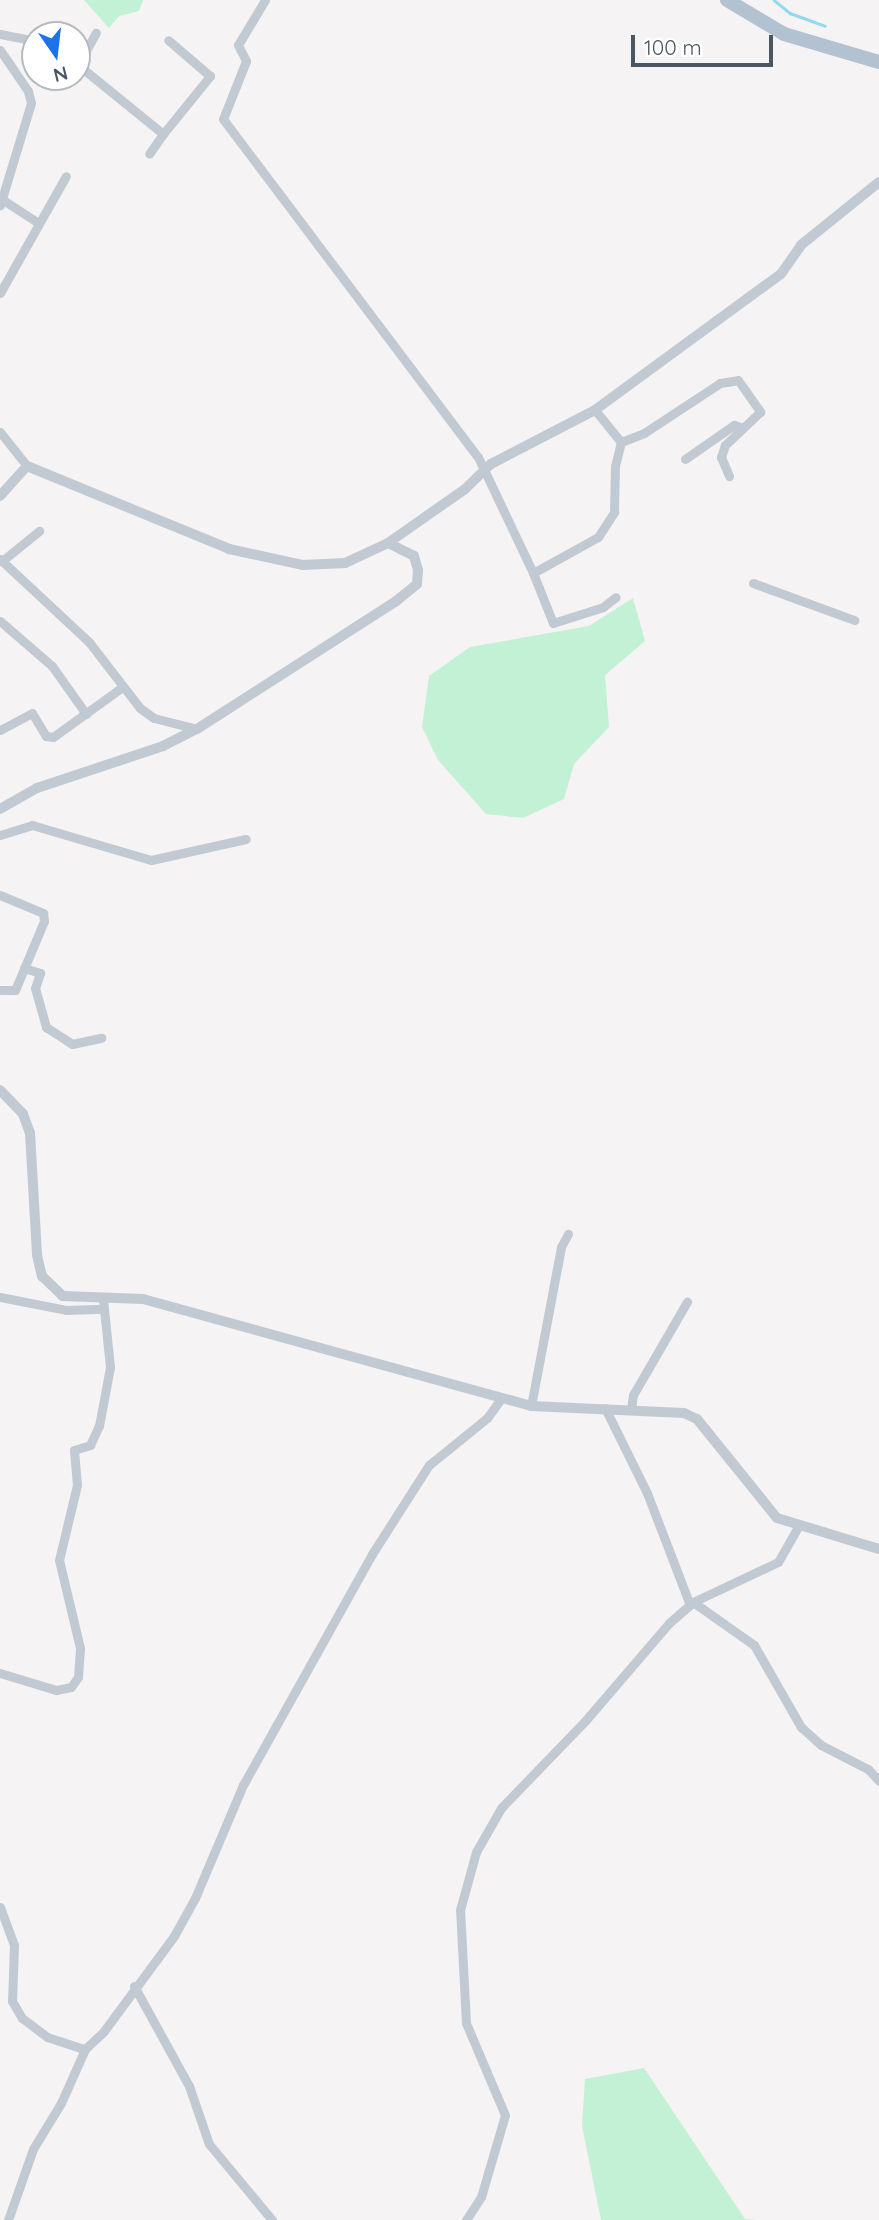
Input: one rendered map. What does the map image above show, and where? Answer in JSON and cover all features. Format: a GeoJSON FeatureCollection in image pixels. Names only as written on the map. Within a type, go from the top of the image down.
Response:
{"type":"FeatureCollection","features":[{"type":"Feature","properties":{"kind":"main road"},"geometry":{"type":"LineString","coordinates":[[727,0],[784,34],[879,62]]}},
{"type":"Feature","properties":{"kind":"street"},"geometry":{"type":"LineString","coordinates":[[265,0],[238,45],[246,61],[223,119],[485,468],[553,623],[603,607],[616,597]]}},
{"type":"Feature","properties":{"kind":"street"},"geometry":{"type":"LineString","coordinates":[[91,41],[96,33]]}},
{"type":"Feature","properties":{"kind":"street"},"geometry":{"type":"LineString","coordinates":[[0,34],[21,38]]}},
{"type":"Feature","properties":{"kind":"street"},"geometry":{"type":"LineString","coordinates":[[149,154],[210,76],[168,40]]}},
{"type":"Feature","properties":{"kind":"street"},"geometry":{"type":"LineString","coordinates":[[0,50],[28,91],[31,103],[1,201],[37,222]]}},
{"type":"Feature","properties":{"kind":"street"},"geometry":{"type":"LineString","coordinates":[[91,75],[163,134]]}},
{"type":"Feature","properties":{"kind":"street"},"geometry":{"type":"LineString","coordinates":[[0,293],[37,222],[66,176]]}},
{"type":"Feature","properties":{"kind":"street"},"geometry":{"type":"LineString","coordinates":[[0,432],[27,466],[182,533],[303,565],[345,563],[388,543],[465,489],[485,468],[595,410],[781,274],[811,236],[879,182]]}},
{"type":"Feature","properties":{"kind":"street"},"geometry":{"type":"LineString","coordinates":[[621,442],[644,433],[729,379],[747,388],[760,412],[725,445],[721,457],[729,476]]}},
{"type":"Feature","properties":{"kind":"street"},"geometry":{"type":"LineString","coordinates":[[595,410],[621,442]]}},
{"type":"Feature","properties":{"kind":"street"},"geometry":{"type":"LineString","coordinates":[[685,459],[734,425],[743,428]]}},
{"type":"Feature","properties":{"kind":"street"},"geometry":{"type":"LineString","coordinates":[[533,573],[598,537],[614,512],[615,466],[621,442]]}},
{"type":"Feature","properties":{"kind":"street"},"geometry":{"type":"LineString","coordinates":[[0,496],[27,466]]}},
{"type":"Feature","properties":{"kind":"street"},"geometry":{"type":"LineString","coordinates":[[39,531],[1,560],[89,642],[121,688],[154,718],[197,729]]}},
{"type":"Feature","properties":{"kind":"street"},"geometry":{"type":"LineString","coordinates":[[0,809],[37,788],[163,747],[197,729],[417,584],[414,556],[388,543]]}},
{"type":"Feature","properties":{"kind":"street"},"geometry":{"type":"LineString","coordinates":[[753,583],[854,620]]}},
{"type":"Feature","properties":{"kind":"street"},"geometry":{"type":"LineString","coordinates":[[0,621],[52,666],[86,713]]}},
{"type":"Feature","properties":{"kind":"street"},"geometry":{"type":"LineString","coordinates":[[0,730],[25,713],[32,713],[46,736],[52,737],[121,688]]}},
{"type":"Feature","properties":{"kind":"street"},"geometry":{"type":"LineString","coordinates":[[0,835],[32,825],[151,860],[246,839]]}},
{"type":"Feature","properties":{"kind":"street"},"geometry":{"type":"LineString","coordinates":[[0,895],[43,913],[44,921],[15,990],[0,990]]}},
{"type":"Feature","properties":{"kind":"street"},"geometry":{"type":"LineString","coordinates":[[24,968],[40,973],[35,988],[46,1027],[72,1044],[101,1038]]}},
{"type":"Feature","properties":{"kind":"street"},"geometry":{"type":"LineString","coordinates":[[0,1090],[23,1114],[30,1133],[41,1276],[63,1296],[103,1304]]}},
{"type":"Feature","properties":{"kind":"street"},"geometry":{"type":"LineString","coordinates":[[531,1406],[561,1247],[568,1234]]}},
{"type":"Feature","properties":{"kind":"street"},"geometry":{"type":"LineString","coordinates":[[0,1297],[66,1310],[143,1299],[500,1400],[531,1406],[684,1413],[697,1419],[777,1518],[798,1527],[879,1549]]}},
{"type":"Feature","properties":{"kind":"street"},"geometry":{"type":"LineString","coordinates":[[631,1409],[633,1395],[687,1302]]}},
{"type":"Feature","properties":{"kind":"street"},"geometry":{"type":"LineString","coordinates":[[0,1673],[56,1690],[71,1687],[78,1677],[80,1648],[60,1560],[77,1485],[74,1450],[90,1445],[99,1426],[110,1367],[103,1304]]}},
{"type":"Feature","properties":{"kind":"street"},"geometry":{"type":"LineString","coordinates":[[8,2220],[33,2149],[61,2103],[85,2049],[103,2031],[134,1986],[174,1936],[195,1898],[243,1785],[372,1554],[429,1465],[487,1418],[500,1400]]}},
{"type":"Feature","properties":{"kind":"street"},"geometry":{"type":"LineString","coordinates":[[605,1408],[647,1493],[692,1604],[754,1646],[801,1727],[821,1745],[868,1769],[879,1782]]}},
{"type":"Feature","properties":{"kind":"street"},"geometry":{"type":"LineString","coordinates":[[466,2220],[481,2197],[505,2115],[466,2023],[460,1910],[476,1852],[501,1808],[692,1604],[778,1562],[798,1527]]}},
{"type":"Feature","properties":{"kind":"street"},"geometry":{"type":"LineString","coordinates":[[0,1907],[14,1945],[12,2001],[22,2018],[47,2037],[85,2049]]}},
{"type":"Feature","properties":{"kind":"street"},"geometry":{"type":"LineString","coordinates":[[134,1986],[189,2086],[209,2144],[272,2220]]}},
{"type":"Feature","properties":{"kind":"green space"},"geometry":{"type":"Polygon","coordinates":[[[84,0],[143,0],[139,11],[119,16],[109,28],[84,0]]]}},
{"type":"Feature","properties":{"kind":"green space"},"geometry":{"type":"Polygon","coordinates":[[[633,598],[645,641],[605,675],[609,727],[574,764],[564,799],[523,818],[486,814],[438,760],[422,727],[429,676],[470,647],[589,626],[633,598]]]}},
{"type":"Feature","properties":{"kind":"green space"},"geometry":{"type":"Polygon","coordinates":[[[644,2068],[745,2219],[756,2220],[601,2220],[582,2126],[585,2079],[644,2068]]]}},
{"type":"Feature","properties":{"kind":"waterway"},"geometry":{"type":"LineString","coordinates":[[774,0],[790,13],[825,26]]}}]}
